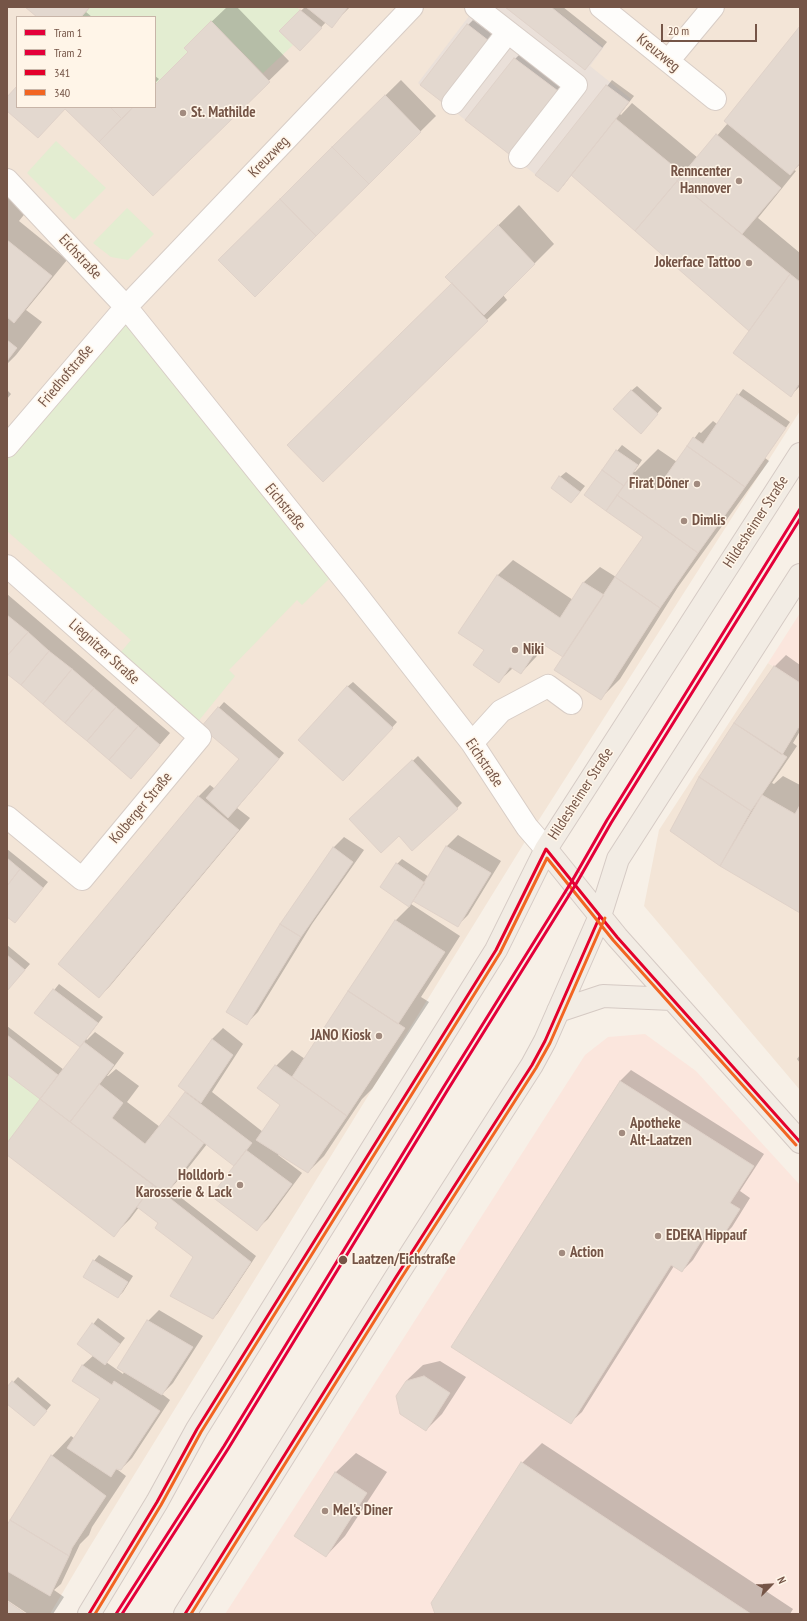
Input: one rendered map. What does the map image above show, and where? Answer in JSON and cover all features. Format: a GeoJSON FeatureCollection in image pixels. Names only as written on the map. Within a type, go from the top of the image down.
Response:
{"type":"FeatureCollection","features":[{"type":"Feature","properties":{"kind":"main road","name":"Hildesheimer Straße"},"geometry":{"type":"LineString","coordinates":[[89,1614],[157,1502],[197,1429],[496,950],[546,848],[800,454]]}},
{"type":"Feature","properties":{"kind":"main road"},"geometry":{"type":"LineString","coordinates":[[185,1614],[270,1477],[344,1362],[396,1276],[532,1066],[545,1042],[600,916],[618,859],[800,575]]}},
{"type":"Feature","properties":{"kind":"main road"},"geometry":{"type":"LineString","coordinates":[[546,848],[600,916],[800,1142]]}},
{"type":"Feature","properties":{"kind":"main road"},"geometry":{"type":"LineString","coordinates":[[558,1011],[602,996],[672,999]]}},
{"type":"Feature","properties":{"kind":"street","name":"Kreuzweg"},"geometry":{"type":"LineString","coordinates":[[126,307],[412,7]]}},
{"type":"Feature","properties":{"kind":"street"},"geometry":{"type":"LineString","coordinates":[[476,7],[576,85],[520,157]]}},
{"type":"Feature","properties":{"kind":"street","name":"Kreuzweg"},"geometry":{"type":"LineString","coordinates":[[601,7],[714,99]]}},
{"type":"Feature","properties":{"kind":"street"},"geometry":{"type":"LineString","coordinates":[[668,61],[712,7]]}},
{"type":"Feature","properties":{"kind":"street"},"geometry":{"type":"LineString","coordinates":[[453,103],[508,32]]}},
{"type":"Feature","properties":{"kind":"street","name":"Eichstraße"},"geometry":{"type":"LineString","coordinates":[[7,180],[126,307],[353,590],[472,743],[527,827],[546,848]]}},
{"type":"Feature","properties":{"kind":"street","name":"Friedhofstraße"},"geometry":{"type":"LineString","coordinates":[[7,446],[126,307]]}},
{"type":"Feature","properties":{"kind":"street","name":"Liegnitzer Straße"},"geometry":{"type":"LineString","coordinates":[[7,566],[200,738]]}},
{"type":"Feature","properties":{"kind":"street"},"geometry":{"type":"LineString","coordinates":[[472,743],[501,711],[548,686],[571,703]]}},
{"type":"Feature","properties":{"kind":"street","name":"Kolberger Straße"},"geometry":{"type":"LineString","coordinates":[[7,816],[82,879],[200,738]]}},
{"type":"Feature","properties":{"kind":"shaded area"},"geometry":{"type":"Polygon","coordinates":[[[7,7],[800,7],[800,411],[526,840],[89,1548],[50,1614],[7,1614],[7,7]]]}},
{"type":"Feature","properties":{"kind":"shaded area"},"geometry":{"type":"Polygon","coordinates":[[[476,7],[552,7],[604,47],[590,66],[631,99],[558,192],[418,83],[476,7]]]}},
{"type":"Feature","properties":{"kind":"shaded area"},"geometry":{"type":"Polygon","coordinates":[[[800,613],[800,683],[768,663],[800,613]]]}},
{"type":"Feature","properties":{"kind":"shaded area"},"geometry":{"type":"Polygon","coordinates":[[[768,663],[800,683],[800,1090],[644,906],[659,830],[768,663]]]}},
{"type":"Feature","properties":{"kind":"shaded area"},"geometry":{"type":"Polygon","coordinates":[[[645,1034],[696,1071],[800,1185],[800,1614],[225,1614],[585,1055],[608,1037],[645,1034]]]}},
{"type":"Feature","properties":{"kind":"green space"},"geometry":{"type":"Polygon","coordinates":[[[90,7],[296,7],[300,10],[279,31],[293,45],[263,73],[211,21],[184,48],[188,52],[156,84],[156,16],[82,16],[90,7]]]}},
{"type":"Feature","properties":{"kind":"green space"},"geometry":{"type":"Polygon","coordinates":[[[56,141],[106,188],[74,220],[27,173],[56,141]]]}},
{"type":"Feature","properties":{"kind":"green space"},"geometry":{"type":"Polygon","coordinates":[[[127,208],[154,234],[128,260],[111,257],[93,243],[127,208]]]}},
{"type":"Feature","properties":{"kind":"green space"},"geometry":{"type":"Polygon","coordinates":[[[124,315],[329,579],[302,605],[297,600],[229,670],[235,676],[192,729],[115,659],[131,640],[7,531],[7,459],[124,315]]]}},
{"type":"Feature","properties":{"kind":"green space"},"geometry":{"type":"Polygon","coordinates":[[[7,1074],[40,1099],[7,1143],[7,1074]]]}},
{"type":"Feature","properties":{"kind":"building"},"geometry":{"type":"Polygon","coordinates":[[[25,7],[90,7],[82,16],[36,16],[25,7]]]}},
{"type":"Feature","properties":{"kind":"building"},"geometry":{"type":"Polygon","coordinates":[[[306,7],[348,7],[332,28],[306,7]]]}},
{"type":"Feature","properties":{"kind":"building"},"geometry":{"type":"Polygon","coordinates":[[[505,7],[551,7],[602,48],[585,70],[505,7]]]}},
{"type":"Feature","properties":{"kind":"building"},"geometry":{"type":"Polygon","coordinates":[[[300,10],[322,28],[300,51],[279,31],[300,10]]]}},
{"type":"Feature","properties":{"kind":"building","name":"St. Mathilde"},"geometry":{"type":"Polygon","coordinates":[[[211,21],[270,82],[153,196],[99,142],[132,108],[156,108],[156,84],[188,52],[184,48],[211,21]]]}},
{"type":"Feature","properties":{"kind":"building"},"geometry":{"type":"Polygon","coordinates":[[[467,24],[489,41],[442,102],[420,85],[467,24]]]}},
{"type":"Feature","properties":{"kind":"building"},"geometry":{"type":"Polygon","coordinates":[[[800,26],[800,163],[790,175],[724,121],[800,26]]]}},
{"type":"Feature","properties":{"kind":"building"},"geometry":{"type":"Polygon","coordinates":[[[514,58],[558,91],[509,154],[465,120],[514,58]]]}},
{"type":"Feature","properties":{"kind":"building"},"geometry":{"type":"Polygon","coordinates":[[[606,85],[629,102],[558,192],[535,175],[606,85]]]}},
{"type":"Feature","properties":{"kind":"building"},"geometry":{"type":"Polygon","coordinates":[[[16,87],[16,108],[111,108],[122,119],[99,142],[65,109],[38,138],[7,111],[7,97],[16,87]]]}},
{"type":"Feature","properties":{"kind":"building"},"geometry":{"type":"Polygon","coordinates":[[[385,95],[421,132],[369,184],[332,147],[385,95]]]}},
{"type":"Feature","properties":{"kind":"building"},"geometry":{"type":"Polygon","coordinates":[[[111,108],[132,108],[122,119],[111,108]]]}},
{"type":"Feature","properties":{"kind":"building"},"geometry":{"type":"Polygon","coordinates":[[[616,119],[683,174],[635,231],[571,175],[616,119]]]}},
{"type":"Feature","properties":{"kind":"building"},"geometry":{"type":"Polygon","coordinates":[[[716,134],[781,188],[742,234],[677,181],[716,134]]]}},
{"type":"Feature","properties":{"kind":"building"},"geometry":{"type":"Polygon","coordinates":[[[332,147],[369,184],[316,236],[280,199],[332,147]]]}},
{"type":"Feature","properties":{"kind":"building"},"geometry":{"type":"Polygon","coordinates":[[[677,181],[790,274],[749,331],[635,231],[677,181]]]}},
{"type":"Feature","properties":{"kind":"building"},"geometry":{"type":"Polygon","coordinates":[[[280,199],[316,236],[255,297],[218,260],[280,199]]]}},
{"type":"Feature","properties":{"kind":"building"},"geometry":{"type":"Polygon","coordinates":[[[498,225],[535,264],[484,315],[445,277],[498,225]]]}},
{"type":"Feature","properties":{"kind":"building"},"geometry":{"type":"Polygon","coordinates":[[[7,240],[52,276],[14,323],[7,317],[7,240]]]}},
{"type":"Feature","properties":{"kind":"building"},"geometry":{"type":"Polygon","coordinates":[[[790,274],[800,282],[800,382],[791,397],[733,353],[790,274]]]}},
{"type":"Feature","properties":{"kind":"building"},"geometry":{"type":"Polygon","coordinates":[[[452,283],[488,321],[323,482],[287,445],[452,283]]]}},
{"type":"Feature","properties":{"kind":"building"},"geometry":{"type":"Polygon","coordinates":[[[7,340],[17,348],[7,361],[7,340]]]}},
{"type":"Feature","properties":{"kind":"building"},"geometry":{"type":"Polygon","coordinates":[[[631,390],[658,414],[641,434],[613,409],[631,390]]]}},
{"type":"Feature","properties":{"kind":"building"},"geometry":{"type":"Polygon","coordinates":[[[737,394],[786,428],[745,487],[687,446],[693,437],[703,444],[737,394]]]}},
{"type":"Feature","properties":{"kind":"building"},"geometry":{"type":"Polygon","coordinates":[[[687,446],[745,487],[698,553],[617,495],[632,474],[656,490],[687,446]]]}},
{"type":"Feature","properties":{"kind":"building"},"geometry":{"type":"Polygon","coordinates":[[[616,450],[638,465],[624,486],[602,470],[616,450]]]}},
{"type":"Feature","properties":{"kind":"building"},"geometry":{"type":"Polygon","coordinates":[[[602,470],[624,486],[606,511],[584,495],[602,470]]]}},
{"type":"Feature","properties":{"kind":"building"},"geometry":{"type":"Polygon","coordinates":[[[559,476],[580,492],[571,503],[551,488],[559,476]]]}},
{"type":"Feature","properties":{"kind":"building"},"geometry":{"type":"Polygon","coordinates":[[[617,495],[698,553],[660,608],[615,577],[643,537],[606,511],[617,495]]]}},
{"type":"Feature","properties":{"kind":"building"},"geometry":{"type":"Polygon","coordinates":[[[497,575],[560,618],[583,582],[604,595],[563,657],[541,643],[521,674],[510,667],[499,683],[473,665],[484,650],[458,633],[497,575]]]}},
{"type":"Feature","properties":{"kind":"building"},"geometry":{"type":"Polygon","coordinates":[[[615,577],[660,608],[601,700],[554,670],[615,577]]]}},
{"type":"Feature","properties":{"kind":"building"},"geometry":{"type":"Polygon","coordinates":[[[7,615],[28,632],[7,656],[7,615]]]}},
{"type":"Feature","properties":{"kind":"building"},"geometry":{"type":"Polygon","coordinates":[[[28,632],[49,651],[21,685],[7,674],[7,656],[28,632]]]}},
{"type":"Feature","properties":{"kind":"building"},"geometry":{"type":"Polygon","coordinates":[[[49,651],[72,669],[43,704],[21,685],[49,651]]]}},
{"type":"Feature","properties":{"kind":"building"},"geometry":{"type":"Polygon","coordinates":[[[774,666],[800,683],[800,725],[782,755],[734,723],[774,666]]]}},
{"type":"Feature","properties":{"kind":"building"},"geometry":{"type":"Polygon","coordinates":[[[72,669],[94,688],[65,723],[43,704],[72,669]]]}},
{"type":"Feature","properties":{"kind":"building"},"geometry":{"type":"Polygon","coordinates":[[[347,686],[393,728],[343,781],[298,740],[347,686]]]}},
{"type":"Feature","properties":{"kind":"building"},"geometry":{"type":"Polygon","coordinates":[[[94,688],[116,707],[87,741],[65,723],[94,688]]]}},
{"type":"Feature","properties":{"kind":"building"},"geometry":{"type":"Polygon","coordinates":[[[116,707],[138,726],[109,760],[87,741],[116,707]]]}},
{"type":"Feature","properties":{"kind":"building"},"geometry":{"type":"Polygon","coordinates":[[[218,707],[279,759],[228,818],[206,798],[239,759],[201,727],[218,707]]]}},
{"type":"Feature","properties":{"kind":"building"},"geometry":{"type":"Polygon","coordinates":[[[734,723],[787,757],[751,811],[699,777],[734,723]]]}},
{"type":"Feature","properties":{"kind":"building"},"geometry":{"type":"Polygon","coordinates":[[[138,726],[160,745],[131,779],[109,760],[138,726]]]}},
{"type":"Feature","properties":{"kind":"building"},"geometry":{"type":"Polygon","coordinates":[[[412,760],[458,809],[412,851],[399,836],[381,853],[349,819],[412,760]]]}},
{"type":"Feature","properties":{"kind":"building"},"geometry":{"type":"Polygon","coordinates":[[[699,777],[751,811],[720,866],[670,831],[699,777]]]}},
{"type":"Feature","properties":{"kind":"building"},"geometry":{"type":"Polygon","coordinates":[[[762,795],[795,814],[800,805],[800,913],[720,866],[762,795]]]}},
{"type":"Feature","properties":{"kind":"building"},"geometry":{"type":"Polygon","coordinates":[[[198,796],[239,830],[99,998],[58,964],[198,796]]]}},
{"type":"Feature","properties":{"kind":"building"},"geometry":{"type":"Polygon","coordinates":[[[446,846],[491,873],[458,927],[413,901],[446,846]]]}},
{"type":"Feature","properties":{"kind":"building"},"geometry":{"type":"Polygon","coordinates":[[[333,847],[353,862],[301,937],[280,924],[333,847]]]}},
{"type":"Feature","properties":{"kind":"building"},"geometry":{"type":"Polygon","coordinates":[[[7,858],[20,869],[7,886],[7,858]]]}},
{"type":"Feature","properties":{"kind":"building"},"geometry":{"type":"Polygon","coordinates":[[[396,863],[425,883],[409,907],[380,887],[396,863]]]}},
{"type":"Feature","properties":{"kind":"building"},"geometry":{"type":"Polygon","coordinates":[[[20,869],[43,888],[15,923],[7,917],[7,886],[20,869]]]}},
{"type":"Feature","properties":{"kind":"building"},"geometry":{"type":"Polygon","coordinates":[[[395,920],[445,952],[398,1024],[348,991],[395,920]]]}},
{"type":"Feature","properties":{"kind":"building"},"geometry":{"type":"Polygon","coordinates":[[[280,924],[301,937],[247,1025],[226,1012],[280,924]]]}},
{"type":"Feature","properties":{"kind":"building"},"geometry":{"type":"Polygon","coordinates":[[[7,955],[25,970],[7,991],[7,955]]]}},
{"type":"Feature","properties":{"kind":"building"},"geometry":{"type":"Polygon","coordinates":[[[53,989],[98,1023],[80,1047],[34,1013],[53,989]]]}},
{"type":"Feature","properties":{"kind":"building"},"geometry":{"type":"Polygon","coordinates":[[[348,991],[405,1028],[347,1116],[292,1077],[348,991]]]}},
{"type":"Feature","properties":{"kind":"building"},"geometry":{"type":"Polygon","coordinates":[[[7,1035],[58,1075],[40,1099],[7,1074],[7,1035]]]}},
{"type":"Feature","properties":{"kind":"building"},"geometry":{"type":"Polygon","coordinates":[[[212,1039],[233,1055],[201,1103],[178,1086],[212,1039]]]}},
{"type":"Feature","properties":{"kind":"building"},"geometry":{"type":"Polygon","coordinates":[[[84,1042],[114,1065],[70,1122],[40,1099],[84,1042]]]}},
{"type":"Feature","properties":{"kind":"building"},"geometry":{"type":"Polygon","coordinates":[[[275,1065],[347,1116],[308,1173],[256,1140],[280,1105],[257,1088],[275,1065]]]}},
{"type":"Feature","properties":{"kind":"building"},"geometry":{"type":"Polygon","coordinates":[[[620,1081],[754,1166],[730,1203],[740,1209],[721,1239],[708,1230],[682,1272],[671,1265],[571,1424],[451,1347],[620,1081]]]}},
{"type":"Feature","properties":{"kind":"building"},"geometry":{"type":"Polygon","coordinates":[[[99,1084],[123,1103],[112,1118],[145,1144],[168,1115],[204,1143],[166,1194],[70,1122],[99,1084]]]}},
{"type":"Feature","properties":{"kind":"building"},"geometry":{"type":"Polygon","coordinates":[[[185,1092],[252,1143],[234,1166],[168,1115],[185,1092]]]}},
{"type":"Feature","properties":{"kind":"building"},"geometry":{"type":"Polygon","coordinates":[[[40,1099],[153,1185],[114,1237],[7,1155],[7,1143],[40,1099]]]}},
{"type":"Feature","properties":{"kind":"building"},"geometry":{"type":"Polygon","coordinates":[[[246,1150],[292,1184],[257,1231],[211,1196],[246,1150]]]}},
{"type":"Feature","properties":{"kind":"building"},"geometry":{"type":"Polygon","coordinates":[[[153,1185],[251,1262],[213,1319],[170,1296],[193,1257],[155,1228],[158,1223],[137,1207],[153,1185]]]}},
{"type":"Feature","properties":{"kind":"building"},"geometry":{"type":"Polygon","coordinates":[[[93,1260],[128,1282],[118,1298],[83,1277],[93,1260]]]}},
{"type":"Feature","properties":{"kind":"building"},"geometry":{"type":"Polygon","coordinates":[[[147,1320],[193,1347],[162,1395],[117,1368],[147,1320]]]}},
{"type":"Feature","properties":{"kind":"building"},"geometry":{"type":"Polygon","coordinates":[[[92,1323],[120,1344],[105,1365],[77,1344],[92,1323]]]}},
{"type":"Feature","properties":{"kind":"building"},"geometry":{"type":"Polygon","coordinates":[[[82,1365],[112,1385],[114,1381],[160,1411],[121,1470],[116,1469],[111,1477],[67,1448],[100,1399],[72,1381],[82,1365]]]}},
{"type":"Feature","properties":{"kind":"building"},"geometry":{"type":"Polygon","coordinates":[[[424,1376],[450,1393],[426,1431],[400,1414],[396,1396],[406,1381],[424,1376]]]}},
{"type":"Feature","properties":{"kind":"building"},"geometry":{"type":"Polygon","coordinates":[[[12,1381],[47,1411],[34,1426],[7,1404],[7,1387],[12,1381]]]}},
{"type":"Feature","properties":{"kind":"building"},"geometry":{"type":"Polygon","coordinates":[[[51,1455],[106,1496],[72,1548],[69,1556],[10,1520],[51,1455]]]}},
{"type":"Feature","properties":{"kind":"building"},"geometry":{"type":"Polygon","coordinates":[[[521,1462],[751,1614],[435,1614],[431,1603],[521,1462]]]}},
{"type":"Feature","properties":{"kind":"building"},"geometry":{"type":"Polygon","coordinates":[[[335,1472],[367,1493],[326,1557],[294,1536],[335,1472]]]}},
{"type":"Feature","properties":{"kind":"building"},"geometry":{"type":"Polygon","coordinates":[[[10,1520],[69,1556],[50,1596],[7,1571],[7,1525],[10,1520]]]}},
{"type":"Feature","properties":{"kind":"building"},"geometry":{"type":"Polygon","coordinates":[[[7,1601],[26,1614],[7,1614],[7,1601]]]}},
{"type":"Feature","properties":{"kind":"tram line","name":"1"},"geometry":{"type":"LineString","coordinates":[[116,1614],[224,1446],[443,1088],[572,881],[607,820],[800,509]]}},
{"type":"Feature","properties":{"kind":"tram line","name":"2"},"geometry":{"type":"LineString","coordinates":[[122,1614],[228,1449],[447,1091],[576,884],[611,823],[800,519]]}},
{"type":"Feature","properties":{"kind":"transit line","name":"341"},"geometry":{"type":"LineString","coordinates":[[89,1614],[157,1502],[197,1429],[496,950],[546,849],[617,937],[800,1142]]}},
{"type":"Feature","properties":{"kind":"transit line","name":"340"},"geometry":{"type":"LineString","coordinates":[[95,1614],[161,1505],[201,1432],[500,953],[547,858],[613,940],[796,1145]]}},
{"type":"Feature","properties":{"kind":"transit line","name":"341"},"geometry":{"type":"LineString","coordinates":[[185,1614],[396,1277],[532,1065],[545,1041],[600,916]]}},
{"type":"Feature","properties":{"kind":"transit line","name":"340"},"geometry":{"type":"LineString","coordinates":[[191,1614],[400,1280],[536,1068],[550,1043],[605,918]]}},
{"type":"Feature","properties":{"kind":"place","name":"St. Mathilde"},"geometry":{"type":"Point","coordinates":[183,113]}},
{"type":"Feature","properties":{"kind":"place","name":"Renncenter Hannover"},"geometry":{"type":"Point","coordinates":[739,181]}},
{"type":"Feature","properties":{"kind":"place","name":"Jokerface Tattoo"},"geometry":{"type":"Point","coordinates":[749,263]}},
{"type":"Feature","properties":{"kind":"place","name":"Firat Döner"},"geometry":{"type":"Point","coordinates":[697,484]}},
{"type":"Feature","properties":{"kind":"place","name":"Dimlis"},"geometry":{"type":"Point","coordinates":[684,521]}},
{"type":"Feature","properties":{"kind":"place","name":"Niki"},"geometry":{"type":"Point","coordinates":[515,650]}},
{"type":"Feature","properties":{"kind":"place","name":"JANO Kiosk"},"geometry":{"type":"Point","coordinates":[379,1036]}},
{"type":"Feature","properties":{"kind":"place","name":"Apotheke Alt-Laatzen"},"geometry":{"type":"Point","coordinates":[622,1133]}},
{"type":"Feature","properties":{"kind":"place","name":"Holldorb - Karosserie & Lack"},"geometry":{"type":"Point","coordinates":[240,1185]}},
{"type":"Feature","properties":{"kind":"place","name":"EDEKA Hippauf"},"geometry":{"type":"Point","coordinates":[658,1236]}},
{"type":"Feature","properties":{"kind":"place","name":"Action"},"geometry":{"type":"Point","coordinates":[562,1253]}},
{"type":"Feature","properties":{"kind":"place","name":"Laatzen/Eichstraße"},"geometry":{"type":"Point","coordinates":[343,1260]}},
{"type":"Feature","properties":{"kind":"place","name":"Mel's Diner"},"geometry":{"type":"Point","coordinates":[325,1511]}}]}
